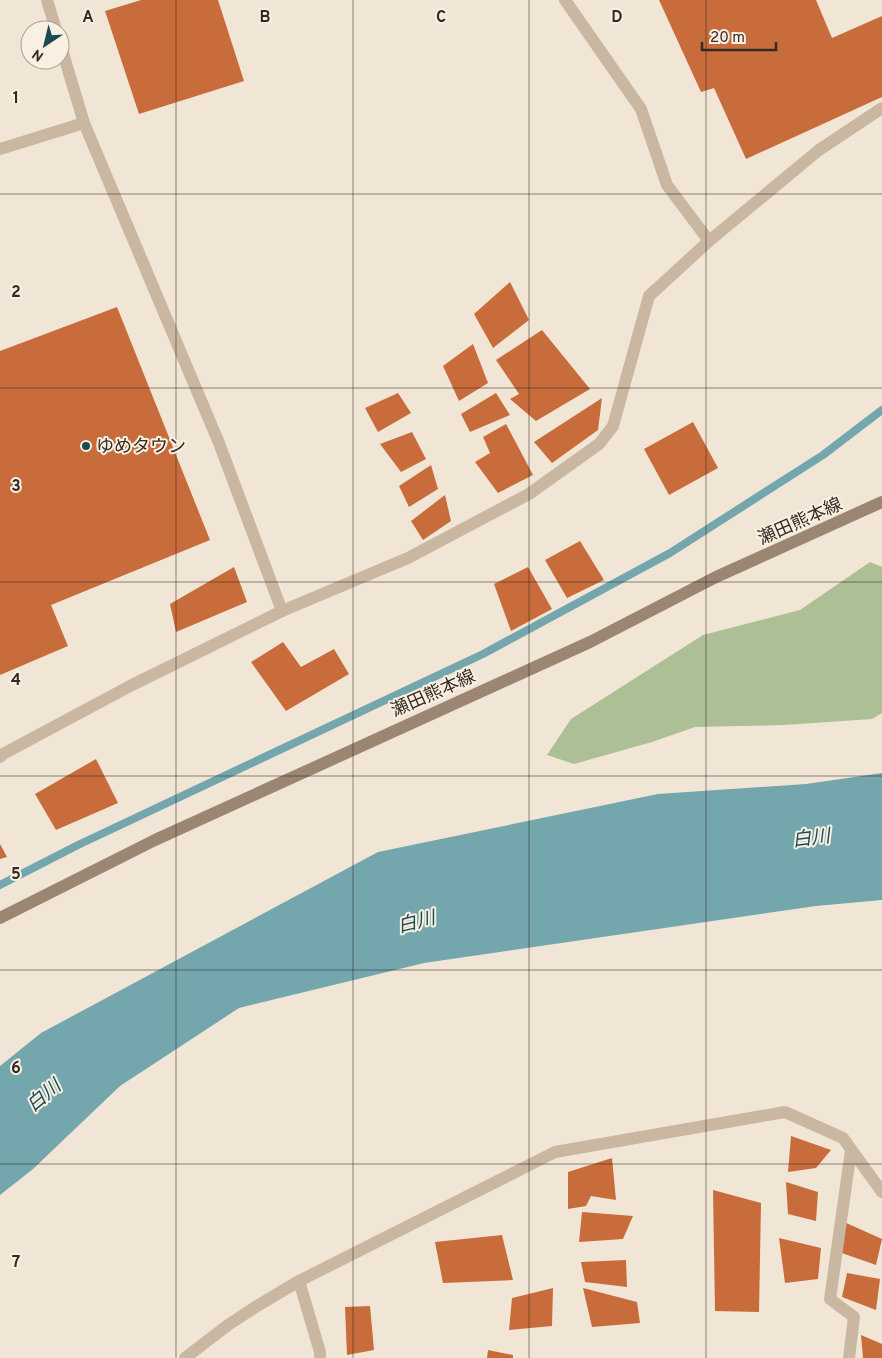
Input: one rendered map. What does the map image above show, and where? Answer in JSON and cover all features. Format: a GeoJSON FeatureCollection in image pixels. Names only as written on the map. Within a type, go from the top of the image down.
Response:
{"type":"FeatureCollection","features":[{"type":"Feature","properties":{"kind":"main road","name":"瀬田熊本線"},"geometry":{"type":"LineString","coordinates":[[0,918],[164,836],[590,642],[716,577],[882,502]]}},
{"type":"Feature","properties":{"kind":"street"},"geometry":{"type":"LineString","coordinates":[[47,0],[53,20]]}},
{"type":"Feature","properties":{"kind":"street"},"geometry":{"type":"LineString","coordinates":[[565,0],[641,109],[667,185],[709,241]]}},
{"type":"Feature","properties":{"kind":"street"},"geometry":{"type":"LineString","coordinates":[[68,70],[84,123],[219,443],[282,611]]}},
{"type":"Feature","properties":{"kind":"street"},"geometry":{"type":"LineString","coordinates":[[0,757],[11,749],[130,686],[282,611],[408,558],[529,494],[599,444],[612,426],[649,296],[709,241],[819,150],[882,108]]}},
{"type":"Feature","properties":{"kind":"street"},"geometry":{"type":"LineString","coordinates":[[0,149],[84,123]]}},
{"type":"Feature","properties":{"kind":"street"},"geometry":{"type":"LineString","coordinates":[[185,1358],[242,1315],[299,1281],[555,1152],[785,1112],[843,1138],[882,1192]]}},
{"type":"Feature","properties":{"kind":"street"},"geometry":{"type":"LineString","coordinates":[[849,1358],[854,1317],[830,1299],[851,1150]]}},
{"type":"Feature","properties":{"kind":"street"},"geometry":{"type":"LineString","coordinates":[[299,1281],[320,1352],[320,1358]]}},
{"type":"Feature","properties":{"kind":"green space"},"geometry":{"type":"Polygon","coordinates":[[[870,562],[882,567],[882,713],[872,719],[784,725],[695,727],[652,742],[574,764],[547,755],[571,719],[703,635],[800,610],[870,562]]]}},
{"type":"Feature","properties":{"kind":"water","name":"白川"},"geometry":{"type":"Polygon","coordinates":[[[882,773],[882,900],[816,906],[424,963],[239,1008],[120,1086],[33,1169],[0,1195],[0,1066],[41,1033],[378,852],[658,794],[806,784],[882,773]]]}},
{"type":"Feature","properties":{"kind":"building"},"geometry":{"type":"Polygon","coordinates":[[[141,0],[218,0],[244,81],[139,114],[105,11],[141,0]]]}},
{"type":"Feature","properties":{"kind":"building"},"geometry":{"type":"Polygon","coordinates":[[[659,0],[816,0],[832,38],[882,16],[882,97],[746,159],[714,88],[701,92],[659,0]]]}},
{"type":"Feature","properties":{"kind":"building"},"geometry":{"type":"Polygon","coordinates":[[[510,282],[529,320],[493,348],[474,314],[510,282]]]}},
{"type":"Feature","properties":{"kind":"building","name":"ゆめタウン"},"geometry":{"type":"Polygon","coordinates":[[[117,307],[210,540],[51,605],[68,646],[0,675],[0,351],[117,307]]]}},
{"type":"Feature","properties":{"kind":"building"},"geometry":{"type":"Polygon","coordinates":[[[542,330],[590,389],[536,421],[510,399],[519,394],[496,360],[542,330]]]}},
{"type":"Feature","properties":{"kind":"building"},"geometry":{"type":"Polygon","coordinates":[[[473,344],[488,383],[459,401],[443,366],[473,344]]]}},
{"type":"Feature","properties":{"kind":"building"},"geometry":{"type":"Polygon","coordinates":[[[398,393],[411,413],[378,432],[365,408],[398,393]]]}},
{"type":"Feature","properties":{"kind":"building"},"geometry":{"type":"Polygon","coordinates":[[[496,393],[510,415],[470,432],[461,414],[496,393]]]}},
{"type":"Feature","properties":{"kind":"building"},"geometry":{"type":"Polygon","coordinates":[[[602,398],[598,430],[552,463],[534,442],[602,398]]]}},
{"type":"Feature","properties":{"kind":"building"},"geometry":{"type":"Polygon","coordinates":[[[693,422],[718,468],[669,495],[644,449],[693,422]]]}},
{"type":"Feature","properties":{"kind":"building"},"geometry":{"type":"Polygon","coordinates":[[[506,424],[533,475],[498,493],[475,462],[490,453],[483,437],[506,424]]]}},
{"type":"Feature","properties":{"kind":"building"},"geometry":{"type":"Polygon","coordinates":[[[412,432],[426,459],[401,472],[380,444],[412,432]]]}},
{"type":"Feature","properties":{"kind":"building"},"geometry":{"type":"Polygon","coordinates":[[[431,465],[438,489],[409,507],[399,486],[431,465]]]}},
{"type":"Feature","properties":{"kind":"building"},"geometry":{"type":"Polygon","coordinates":[[[445,495],[451,521],[423,540],[411,521],[445,495]]]}},
{"type":"Feature","properties":{"kind":"building"},"geometry":{"type":"Polygon","coordinates":[[[580,541],[604,580],[567,598],[545,560],[580,541]]]}},
{"type":"Feature","properties":{"kind":"building"},"geometry":{"type":"Polygon","coordinates":[[[234,567],[247,602],[176,632],[170,604],[234,567]]]}},
{"type":"Feature","properties":{"kind":"building"},"geometry":{"type":"Polygon","coordinates":[[[528,567],[552,609],[511,631],[494,584],[528,567]]]}},
{"type":"Feature","properties":{"kind":"building"},"geometry":{"type":"Polygon","coordinates":[[[283,642],[301,667],[334,649],[349,674],[286,711],[251,662],[283,642]]]}},
{"type":"Feature","properties":{"kind":"building"},"geometry":{"type":"Polygon","coordinates":[[[96,759],[118,803],[56,830],[35,794],[96,759]]]}},
{"type":"Feature","properties":{"kind":"building"},"geometry":{"type":"Polygon","coordinates":[[[0,844],[7,857],[0,859],[0,844]]]}},
{"type":"Feature","properties":{"kind":"building"},"geometry":{"type":"Polygon","coordinates":[[[791,1136],[831,1150],[816,1168],[788,1172],[791,1136]]]}},
{"type":"Feature","properties":{"kind":"building"},"geometry":{"type":"Polygon","coordinates":[[[612,1158],[616,1200],[591,1196],[586,1206],[568,1209],[568,1172],[612,1158]]]}},
{"type":"Feature","properties":{"kind":"building"},"geometry":{"type":"Polygon","coordinates":[[[786,1182],[818,1192],[816,1221],[788,1214],[786,1182]]]}},
{"type":"Feature","properties":{"kind":"building"},"geometry":{"type":"Polygon","coordinates":[[[713,1190],[761,1203],[759,1312],[715,1311],[713,1190]]]}},
{"type":"Feature","properties":{"kind":"building"},"geometry":{"type":"Polygon","coordinates":[[[582,1212],[633,1216],[623,1239],[579,1242],[582,1212]]]}},
{"type":"Feature","properties":{"kind":"building"},"geometry":{"type":"Polygon","coordinates":[[[844,1222],[882,1239],[876,1265],[839,1252],[844,1222]]]}},
{"type":"Feature","properties":{"kind":"building"},"geometry":{"type":"Polygon","coordinates":[[[502,1235],[513,1280],[443,1283],[435,1242],[502,1235]]]}},
{"type":"Feature","properties":{"kind":"building"},"geometry":{"type":"Polygon","coordinates":[[[779,1238],[821,1248],[818,1279],[785,1283],[779,1238]]]}},
{"type":"Feature","properties":{"kind":"building"},"geometry":{"type":"Polygon","coordinates":[[[626,1260],[627,1287],[585,1282],[581,1262],[626,1260]]]}},
{"type":"Feature","properties":{"kind":"building"},"geometry":{"type":"Polygon","coordinates":[[[847,1273],[880,1279],[876,1310],[842,1297],[847,1273]]]}},
{"type":"Feature","properties":{"kind":"building"},"geometry":{"type":"Polygon","coordinates":[[[553,1288],[552,1326],[509,1330],[512,1298],[553,1288]]]}},
{"type":"Feature","properties":{"kind":"building"},"geometry":{"type":"Polygon","coordinates":[[[583,1288],[637,1302],[640,1323],[592,1327],[583,1288]]]}},
{"type":"Feature","properties":{"kind":"building"},"geometry":{"type":"Polygon","coordinates":[[[370,1306],[374,1350],[347,1355],[345,1307],[370,1306]]]}},
{"type":"Feature","properties":{"kind":"building"},"geometry":{"type":"Polygon","coordinates":[[[861,1335],[882,1344],[882,1358],[863,1358],[861,1335]]]}},
{"type":"Feature","properties":{"kind":"building"},"geometry":{"type":"Polygon","coordinates":[[[488,1350],[513,1355],[513,1358],[487,1358],[488,1350]]]}},
{"type":"Feature","properties":{"kind":"waterway"},"geometry":{"type":"LineString","coordinates":[[0,885],[78,845],[483,654],[670,553],[823,455],[882,410]]}},
{"type":"Feature","properties":{"kind":"place","name":"ゆめタウン"},"geometry":{"type":"Point","coordinates":[86,446]}}]}
